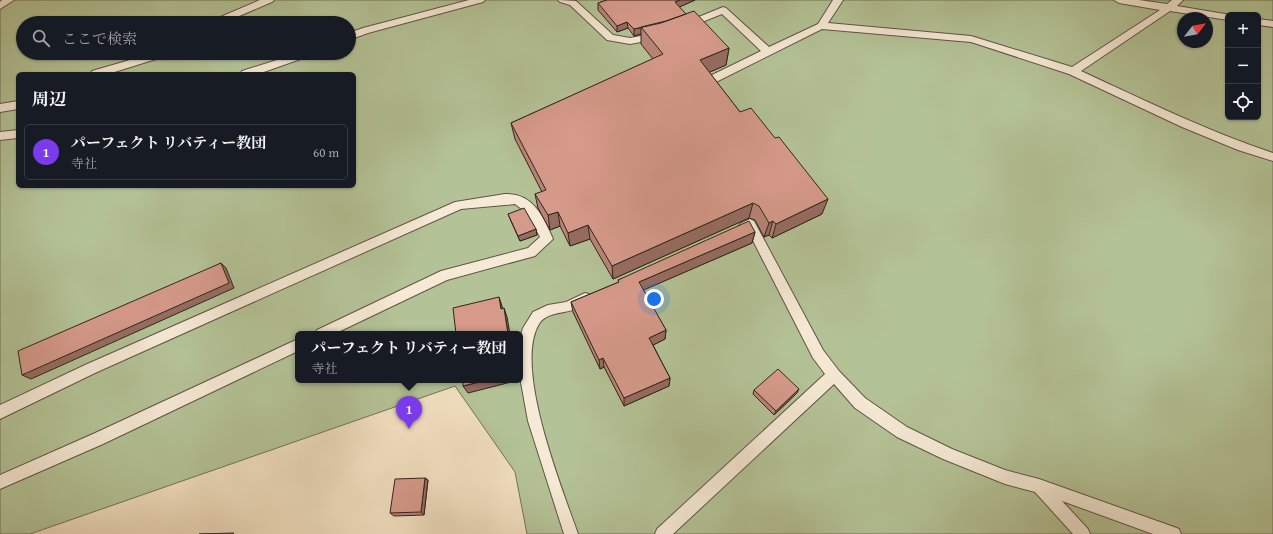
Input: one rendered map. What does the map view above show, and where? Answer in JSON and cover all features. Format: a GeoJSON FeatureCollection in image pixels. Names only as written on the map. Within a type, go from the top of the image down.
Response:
{"type":"FeatureCollection","features":[{"type":"Feature","properties":{"kind":"lane"},"geometry":{"type":"LineString","coordinates":[[0,6],[9,0]]}},
{"type":"Feature","properties":{"kind":"lane"},"geometry":{"type":"LineString","coordinates":[[231,16],[269,0]]}},
{"type":"Feature","properties":{"kind":"lane"},"geometry":{"type":"LineString","coordinates":[[356,34],[366,30],[402,22],[480,0]]}},
{"type":"Feature","properties":{"kind":"lane"},"geometry":{"type":"LineString","coordinates":[[563,0],[573,3],[610,38],[630,41],[667,33]]}},
{"type":"Feature","properties":{"kind":"lane"},"geometry":{"type":"LineString","coordinates":[[718,0],[723,10],[768,52]]}},
{"type":"Feature","properties":{"kind":"lane"},"geometry":{"type":"LineString","coordinates":[[716,78],[821,26],[838,0]]}},
{"type":"Feature","properties":{"kind":"lane"},"geometry":{"type":"LineString","coordinates":[[1119,0],[1225,17]]}},
{"type":"Feature","properties":{"kind":"lane"},"geometry":{"type":"LineString","coordinates":[[1073,71],[1178,0]]}},
{"type":"Feature","properties":{"kind":"lane"},"geometry":{"type":"LineString","coordinates":[[681,27],[723,10]]}},
{"type":"Feature","properties":{"kind":"lane"},"geometry":{"type":"LineString","coordinates":[[1261,22],[1273,24]]}},
{"type":"Feature","properties":{"kind":"lane"},"geometry":{"type":"LineString","coordinates":[[821,26],[971,39],[1073,71],[1186,124],[1242,147],[1273,157]]}},
{"type":"Feature","properties":{"kind":"lane"},"geometry":{"type":"LineString","coordinates":[[103,72],[143,60]]}},
{"type":"Feature","properties":{"kind":"lane"},"geometry":{"type":"LineString","coordinates":[[253,72],[290,60]]}},
{"type":"Feature","properties":{"kind":"lane"},"geometry":{"type":"LineString","coordinates":[[0,108],[16,105]]}},
{"type":"Feature","properties":{"kind":"lane"},"geometry":{"type":"LineString","coordinates":[[0,136],[16,134]]}},
{"type":"Feature","properties":{"kind":"lane"},"geometry":{"type":"LineString","coordinates":[[0,412],[90,369],[459,205],[515,199],[529,207],[539,220],[547,239],[531,252],[445,275],[327,331]]}},
{"type":"Feature","properties":{"kind":"lane"},"geometry":{"type":"LineString","coordinates":[[736,231],[750,224],[818,354],[834,375],[860,403],[902,432],[948,454],[998,474],[1039,486],[1174,534]]}},
{"type":"Feature","properties":{"kind":"lane"},"geometry":{"type":"LineString","coordinates":[[571,534],[540,444],[524,363],[526,332],[536,316],[551,308],[566,307],[594,294]]}},
{"type":"Feature","properties":{"kind":"lane"},"geometry":{"type":"LineString","coordinates":[[0,482],[106,436],[295,346]]}},
{"type":"Feature","properties":{"kind":"lane"},"geometry":{"type":"LineString","coordinates":[[662,534],[834,375]]}},
{"type":"Feature","properties":{"kind":"lane"},"geometry":{"type":"LineString","coordinates":[[1039,486],[1083,534]]}},
{"type":"Feature","properties":{"kind":"green space"},"geometry":{"type":"Polygon","coordinates":[[[0,0],[1273,0],[1273,534],[527,534],[515,472],[455,386],[30,534],[0,534],[0,0]]]}},
{"type":"Feature","properties":{"kind":"building"},"geometry":{"type":"Polygon","coordinates":[[[607,0],[680,0],[675,2],[686,14],[661,23],[634,29],[627,22],[617,26],[598,3],[607,0]]]}},
{"type":"Feature","properties":{"kind":"building"},"geometry":{"type":"Polygon","coordinates":[[[694,11],[729,48],[700,60],[740,112],[751,108],[775,138],[779,137],[828,199],[776,224],[773,221],[769,223],[759,206],[753,203],[612,266],[588,225],[568,233],[558,212],[548,215],[535,194],[546,190],[511,123],[663,54],[641,27],[666,21],[694,11]]]}},
{"type":"Feature","properties":{"kind":"building"},"geometry":{"type":"Polygon","coordinates":[[[524,208],[536,229],[518,236],[508,214],[524,208]]]}},
{"type":"Feature","properties":{"kind":"building"},"geometry":{"type":"Polygon","coordinates":[[[749,221],[755,232],[639,282],[666,330],[649,338],[670,378],[624,398],[603,358],[599,360],[571,302],[619,282],[618,280],[749,221]]]}},
{"type":"Feature","properties":{"kind":"building"},"geometry":{"type":"Polygon","coordinates":[[[221,263],[229,283],[22,375],[18,351],[221,263]]]}},
{"type":"Feature","properties":{"kind":"building"},"geometry":{"type":"Polygon","coordinates":[[[499,297],[501,309],[504,308],[508,331],[456,331],[453,308],[499,297]]]}},
{"type":"Feature","properties":{"kind":"building"},"geometry":{"type":"Polygon","coordinates":[[[778,369],[799,389],[776,411],[754,390],[778,369]]]}},
{"type":"Feature","properties":{"kind":"building"},"geometry":{"type":"Polygon","coordinates":[[[463,383],[475,383],[463,386],[463,383]]]}},
{"type":"Feature","properties":{"kind":"building"},"geometry":{"type":"Polygon","coordinates":[[[425,478],[421,512],[390,513],[395,479],[425,478]]]}},
{"type":"Feature","properties":{"kind":"building"},"geometry":{"type":"Polygon","coordinates":[[[234,533],[233,534],[199,534],[234,533]]]}},
{"type":"Feature","properties":{"kind":"place","name":"パーフェクト リバティー教団"},"geometry":{"type":"Point","coordinates":[409,429]}}]}
